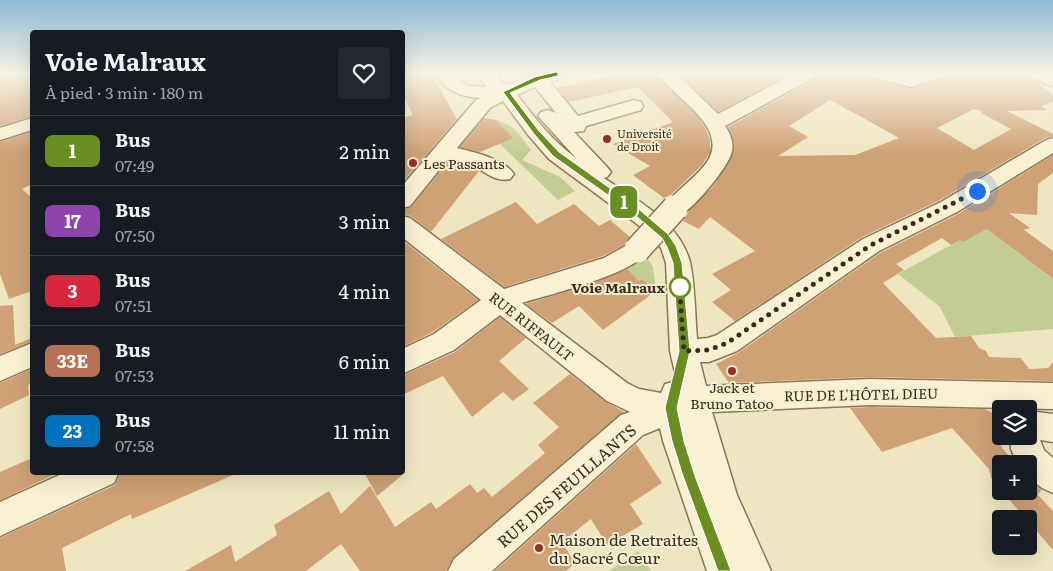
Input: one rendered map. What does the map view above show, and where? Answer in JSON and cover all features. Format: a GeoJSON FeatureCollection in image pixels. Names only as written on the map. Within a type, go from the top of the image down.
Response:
{"type":"FeatureCollection","features":[{"type":"Feature","properties":{"kind":"street"},"geometry":{"type":"LineString","coordinates":[[405,197],[477,109],[488,101]]}},
{"type":"Feature","properties":{"kind":"street"},"geometry":{"type":"LineString","coordinates":[[513,101],[545,143],[576,160]]}},
{"type":"Feature","properties":{"kind":"street"},"geometry":{"type":"LineString","coordinates":[[556,101],[585,136],[576,160]]}},
{"type":"Feature","properties":{"kind":"street"},"geometry":{"type":"LineString","coordinates":[[405,361],[444,342],[499,301],[612,265],[637,250],[713,168],[723,149],[722,138],[714,124],[695,101]]}},
{"type":"Feature","properties":{"kind":"street"},"geometry":{"type":"LineString","coordinates":[[714,124],[757,101]]}},
{"type":"Feature","properties":{"kind":"street"},"geometry":{"type":"LineString","coordinates":[[574,123],[634,106]]}},
{"type":"Feature","properties":{"kind":"street"},"geometry":{"type":"LineString","coordinates":[[544,117],[576,160],[613,195],[653,224],[672,246],[678,263],[684,351],[683,404],[678,441],[689,476],[725,571]]}},
{"type":"Feature","properties":{"kind":"street"},"geometry":{"type":"LineString","coordinates":[[0,134],[30,125]]}},
{"type":"Feature","properties":{"kind":"street"},"geometry":{"type":"LineString","coordinates":[[684,351],[709,350],[727,343],[871,245],[949,207],[1053,144]]}},
{"type":"Feature","properties":{"kind":"street"},"geometry":{"type":"LineString","coordinates":[[443,151],[476,159],[503,174]]}},
{"type":"Feature","properties":{"kind":"street","name":"RUE RIFFAULT"},"geometry":{"type":"LineString","coordinates":[[405,226],[617,392],[636,401],[683,404]]}},
{"type":"Feature","properties":{"kind":"street"},"geometry":{"type":"LineString","coordinates":[[0,369],[30,356]]}},
{"type":"Feature","properties":{"kind":"street","name":"RUE DE L'HÔTEL DIEU"},"geometry":{"type":"LineString","coordinates":[[683,404],[775,395],[870,392],[992,401]]}},
{"type":"Feature","properties":{"kind":"street","name":"RUE DE L'HÔTEL DIEU"},"geometry":{"type":"LineString","coordinates":[[1007,400],[1053,396]]}},
{"type":"Feature","properties":{"kind":"street"},"geometry":{"type":"LineString","coordinates":[[683,404],[704,439],[722,498],[753,571]]}},
{"type":"Feature","properties":{"kind":"street","name":"RUE DES FEUILLANTS"},"geometry":{"type":"LineString","coordinates":[[466,571],[632,425],[683,404]]}},
{"type":"Feature","properties":{"kind":"street"},"geometry":{"type":"LineString","coordinates":[[1026,445],[1031,457],[1044,471],[1053,477]]}},
{"type":"Feature","properties":{"kind":"street"},"geometry":{"type":"LineString","coordinates":[[0,519],[96,475]]}},
{"type":"Feature","properties":{"kind":"green space"},"geometry":{"type":"Polygon","coordinates":[[[496,120],[512,127],[531,150],[522,160],[560,177],[575,191],[558,200],[500,144],[514,138],[496,120]]]}},
{"type":"Feature","properties":{"kind":"green space"},"geometry":{"type":"Polygon","coordinates":[[[987,229],[1051,278],[1053,277],[1053,329],[955,337],[940,307],[898,274],[960,240],[963,242],[987,229]]]}},
{"type":"Feature","properties":{"kind":"green space"},"geometry":{"type":"Polygon","coordinates":[[[645,254],[653,267],[656,291],[642,279],[639,281],[624,267],[645,254]]]}},
{"type":"Feature","properties":{"kind":"green space"},"geometry":{"type":"Polygon","coordinates":[[[638,551],[651,571],[609,571],[638,551]]]}},
{"type":"Feature","properties":{"kind":"building"},"geometry":{"type":"Polygon","coordinates":[[[0,101],[30,101],[30,117],[0,126],[0,101]]]}},
{"type":"Feature","properties":{"kind":"building"},"geometry":{"type":"Polygon","coordinates":[[[406,101],[447,101],[457,119],[405,180],[405,117],[413,115],[406,101]]]}},
{"type":"Feature","properties":{"kind":"building"},"geometry":{"type":"Polygon","coordinates":[[[652,101],[682,101],[698,117],[706,129],[710,140],[710,152],[702,165],[672,194],[664,198],[633,175],[650,166],[613,144],[673,122],[652,101]]]}},
{"type":"Feature","properties":{"kind":"building"},"geometry":{"type":"Polygon","coordinates":[[[707,101],[739,101],[718,112],[707,101]]]}},
{"type":"Feature","properties":{"kind":"building"},"geometry":{"type":"Polygon","coordinates":[[[776,101],[829,101],[789,126],[808,137],[778,156],[855,155],[899,138],[831,101],[1053,101],[1041,106],[1047,110],[1007,111],[1053,134],[1053,136],[1045,138],[940,200],[862,237],[735,321],[712,302],[731,290],[712,274],[755,251],[710,217],[699,229],[683,221],[689,211],[713,186],[731,158],[734,144],[728,127],[776,101]],[[974,109],[937,128],[974,150],[1011,129],[981,113],[982,111],[974,109]]]}},
{"type":"Feature","properties":{"kind":"building"},"geometry":{"type":"Polygon","coordinates":[[[484,118],[496,120],[514,138],[480,152],[460,147],[484,118]]]}},
{"type":"Feature","properties":{"kind":"building"},"geometry":{"type":"Polygon","coordinates":[[[30,133],[30,185],[22,189],[30,196],[30,292],[9,299],[0,274],[0,142],[30,133]]]}},
{"type":"Feature","properties":{"kind":"building"},"geometry":{"type":"Polygon","coordinates":[[[1053,155],[1053,173],[1038,184],[1037,215],[1009,213],[1030,228],[1024,230],[1053,251],[1053,279],[987,229],[963,242],[960,240],[951,245],[942,238],[896,264],[904,270],[883,283],[936,338],[971,336],[979,348],[986,351],[989,357],[1021,358],[1029,369],[1048,368],[1053,362],[1053,381],[870,377],[729,383],[716,364],[738,353],[880,253],[958,214],[1053,155]]]}},
{"type":"Feature","properties":{"kind":"building"},"geometry":{"type":"Polygon","coordinates":[[[449,161],[466,165],[479,171],[431,232],[411,216],[405,215],[405,209],[411,207],[449,161]]]}},
{"type":"Feature","properties":{"kind":"building"},"geometry":{"type":"Polygon","coordinates":[[[516,202],[537,224],[574,204],[599,226],[610,220],[630,237],[624,245],[603,256],[504,287],[441,239],[516,202]]]}},
{"type":"Feature","properties":{"kind":"building"},"geometry":{"type":"Polygon","coordinates":[[[405,242],[478,300],[433,332],[405,346],[405,242]]]}},
{"type":"Feature","properties":{"kind":"building"},"geometry":{"type":"Polygon","coordinates":[[[627,269],[639,281],[642,279],[656,291],[603,330],[579,306],[552,323],[526,304],[592,284],[627,269]]]}},
{"type":"Feature","properties":{"kind":"building"},"geometry":{"type":"Polygon","coordinates":[[[13,305],[15,345],[30,339],[30,342],[0,354],[0,306],[13,305]]]}},
{"type":"Feature","properties":{"kind":"building"},"geometry":{"type":"Polygon","coordinates":[[[500,317],[526,338],[499,361],[529,389],[513,401],[503,392],[472,417],[443,376],[405,394],[405,375],[455,352],[500,317]]]}},
{"type":"Feature","properties":{"kind":"building"},"geometry":{"type":"Polygon","coordinates":[[[30,370],[29,395],[0,409],[0,383],[30,370]]]}},
{"type":"Feature","properties":{"kind":"building"},"geometry":{"type":"Polygon","coordinates":[[[570,374],[606,402],[624,412],[453,558],[446,571],[360,571],[341,544],[306,571],[185,571],[231,545],[235,562],[277,535],[274,525],[329,491],[341,514],[370,486],[395,527],[431,502],[436,509],[470,484],[477,493],[484,488],[492,497],[545,453],[538,445],[559,427],[533,403],[570,374]]]}},
{"type":"Feature","properties":{"kind":"building"},"geometry":{"type":"Polygon","coordinates":[[[850,408],[984,409],[992,412],[992,445],[1001,445],[1008,455],[992,455],[992,479],[989,469],[952,428],[882,452],[850,408]]]}},
{"type":"Feature","properties":{"kind":"building"},"geometry":{"type":"Polygon","coordinates":[[[636,444],[662,483],[630,504],[643,524],[607,545],[591,519],[562,542],[575,563],[566,571],[495,571],[636,444]]]}},
{"type":"Feature","properties":{"kind":"building"},"geometry":{"type":"Polygon","coordinates":[[[30,459],[30,475],[54,475],[0,500],[0,472],[30,459]]]}},
{"type":"Feature","properties":{"kind":"building"},"geometry":{"type":"Polygon","coordinates":[[[120,475],[233,475],[132,519],[131,514],[62,548],[66,571],[0,571],[0,538],[115,485],[120,475]]]}},
{"type":"Feature","properties":{"kind":"building"},"geometry":{"type":"Polygon","coordinates":[[[366,475],[402,475],[377,496],[366,475]]]}},
{"type":"Feature","properties":{"kind":"building"},"geometry":{"type":"Polygon","coordinates":[[[1037,487],[1041,490],[1038,495],[1053,511],[1053,550],[1037,531],[1037,510],[1018,510],[1010,500],[1037,500],[1037,487]]]}},
{"type":"Feature","properties":{"kind":"bus line","name":"1"},"geometry":{"type":"LineString","coordinates":[[512,101],[536,132],[556,154],[653,224],[672,246],[678,263],[684,351],[671,408],[678,441],[689,476],[725,571]]}},
{"type":"Feature","properties":{"kind":"place","name":"Université de Droit"},"geometry":{"type":"Point","coordinates":[607,139]}},
{"type":"Feature","properties":{"kind":"place","name":"Les Passants"},"geometry":{"type":"Point","coordinates":[413,163]}},
{"type":"Feature","properties":{"kind":"place","name":"Voie Malraux"},"geometry":{"type":"Point","coordinates":[680,287]}},
{"type":"Feature","properties":{"kind":"place","name":"Jack et Bruno Tatoo"},"geometry":{"type":"Point","coordinates":[732,371]}},
{"type":"Feature","properties":{"kind":"place","name":"Maison de Retraites du Sacré Cœur"},"geometry":{"type":"Point","coordinates":[539,548]}},
{"type":"Feature","properties":{"kind":"route"},"geometry":{"type":"LineString","coordinates":[[680,287],[679,281],[684,351],[719,348],[871,245],[949,207],[977,191]]}}]}
